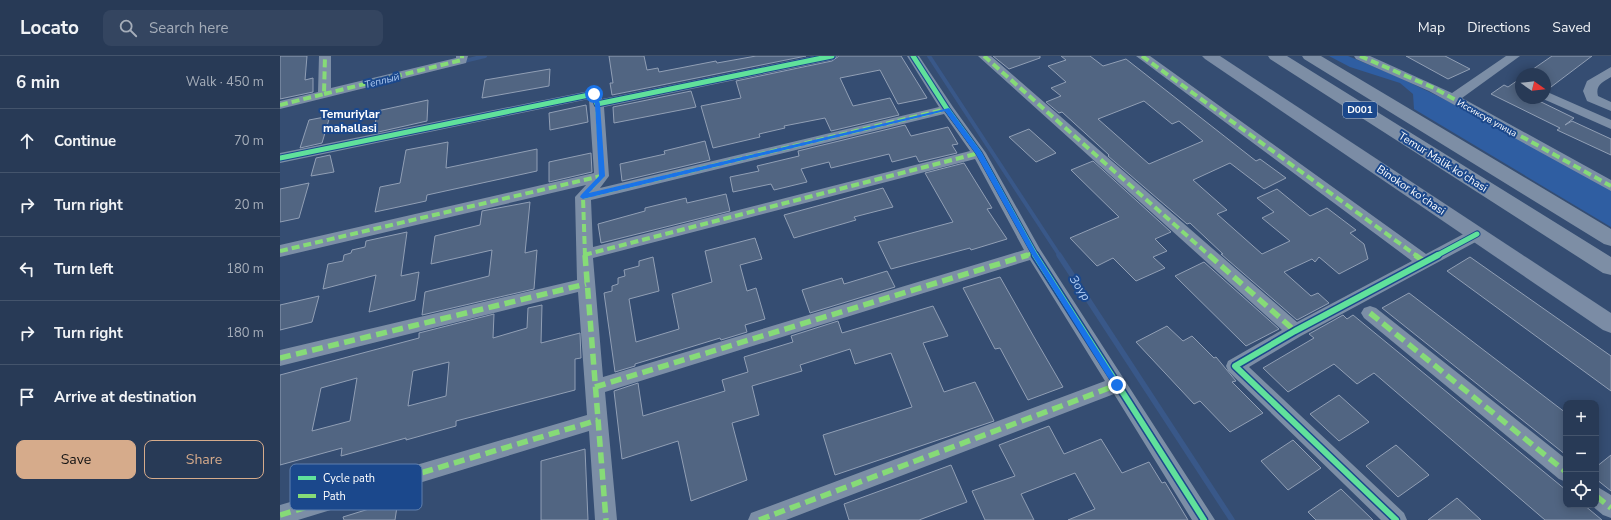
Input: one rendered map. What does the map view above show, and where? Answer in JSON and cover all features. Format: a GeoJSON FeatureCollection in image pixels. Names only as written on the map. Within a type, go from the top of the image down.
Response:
{"type":"FeatureCollection","features":[{"type":"Feature","properties":{"kind":"highway","name":"Temur Malik ko'chasi"},"geometry":{"type":"LineString","coordinates":[[1276,56],[1611,267]]}},
{"type":"Feature","properties":{"kind":"highway","name":"Temur Malik ko'chasi"},"geometry":{"type":"LineString","coordinates":[[1310,56],[1611,239]]}},
{"type":"Feature","properties":{"kind":"highway"},"geometry":{"type":"LineString","coordinates":[[1445,163],[1467,152]]}},
{"type":"Feature","properties":{"kind":"main road","name":"Binokor ko'chasi"},"geometry":{"type":"LineString","coordinates":[[1210,56],[1611,324]]}},
{"type":"Feature","properties":{"kind":"street"},"geometry":{"type":"LineString","coordinates":[[324,94],[325,56]]}},
{"type":"Feature","properties":{"kind":"street"},"geometry":{"type":"LineString","coordinates":[[280,104],[462,60],[462,56]]}},
{"type":"Feature","properties":{"kind":"street"},"geometry":{"type":"LineString","coordinates":[[597,104],[832,56]]}},
{"type":"Feature","properties":{"kind":"street"},"geometry":{"type":"LineString","coordinates":[[913,56],[947,109],[979,153],[1034,253],[1204,520]]}},
{"type":"Feature","properties":{"kind":"street"},"geometry":{"type":"LineString","coordinates":[[984,56],[1295,330]]}},
{"type":"Feature","properties":{"kind":"street"},"geometry":{"type":"LineString","coordinates":[[1142,56],[1425,262]]}},
{"type":"Feature","properties":{"kind":"street","name":"Иссиксув улица"},"geometry":{"type":"LineString","coordinates":[[1360,56],[1434,88],[1611,186]]}},
{"type":"Feature","properties":{"kind":"street"},"geometry":{"type":"LineString","coordinates":[[1453,98],[1514,56]]}},
{"type":"Feature","properties":{"kind":"street"},"geometry":{"type":"LineString","coordinates":[[1611,71],[1592,84],[1590,91],[1592,98],[1611,107]]}},
{"type":"Feature","properties":{"kind":"street"},"geometry":{"type":"LineString","coordinates":[[280,158],[594,94],[597,104],[602,176],[583,197],[584,256],[606,520]]}},
{"type":"Feature","properties":{"kind":"street"},"geometry":{"type":"LineString","coordinates":[[1579,111],[1592,98]]}},
{"type":"Feature","properties":{"kind":"street"},"geometry":{"type":"LineString","coordinates":[[1551,99],[1611,125]]}},
{"type":"Feature","properties":{"kind":"street"},"geometry":{"type":"LineString","coordinates":[[583,197],[947,109]]}},
{"type":"Feature","properties":{"kind":"street"},"geometry":{"type":"LineString","coordinates":[[584,256],[979,153]]}},
{"type":"Feature","properties":{"kind":"street"},"geometry":{"type":"LineString","coordinates":[[280,251],[602,176]]}},
{"type":"Feature","properties":{"kind":"street"},"geometry":{"type":"LineString","coordinates":[[1396,520],[1235,366],[1295,330],[1477,234]]}},
{"type":"Feature","properties":{"kind":"street"},"geometry":{"type":"LineString","coordinates":[[595,387],[1034,253]]}},
{"type":"Feature","properties":{"kind":"street"},"geometry":{"type":"LineString","coordinates":[[280,358],[586,284]]}},
{"type":"Feature","properties":{"kind":"street"},"geometry":{"type":"LineString","coordinates":[[1370,313],[1563,470]]}},
{"type":"Feature","properties":{"kind":"street"},"geometry":{"type":"LineString","coordinates":[[759,520],[1117,385]]}},
{"type":"Feature","properties":{"kind":"street"},"geometry":{"type":"LineString","coordinates":[[422,473],[598,420]]}},
{"type":"Feature","properties":{"kind":"street"},"geometry":{"type":"LineString","coordinates":[[1599,498],[1611,508]]}},
{"type":"Feature","properties":{"kind":"street"},"geometry":{"type":"LineString","coordinates":[[280,516],[300,510]]}},
{"type":"Feature","properties":{"kind":"shaded area"},"geometry":{"type":"Polygon","coordinates":[[[1329,56],[1348,56],[1396,76],[1444,99],[1611,187],[1611,227],[1414,109],[1413,94],[1400,83],[1350,67],[1329,56]]]}},
{"type":"Feature","properties":{"kind":"building"},"geometry":{"type":"Polygon","coordinates":[[[280,56],[307,56],[305,80],[313,78],[313,92],[280,99],[280,56]]]}},
{"type":"Feature","properties":{"kind":"building"},"geometry":{"type":"Polygon","coordinates":[[[609,56],[644,56],[647,70],[658,68],[659,72],[716,61],[717,63],[756,56],[806,56],[612,95],[610,83],[613,83],[609,56]]]}},
{"type":"Feature","properties":{"kind":"building"},"geometry":{"type":"Polygon","coordinates":[[[839,56],[901,56],[927,98],[898,104],[880,70],[840,78],[853,106],[890,98],[899,115],[831,131],[825,118],[784,126],[785,128],[759,134],[760,137],[713,148],[701,106],[741,98],[736,81],[832,61],[839,56]]]}},
{"type":"Feature","properties":{"kind":"building"},"geometry":{"type":"Polygon","coordinates":[[[993,56],[1040,56],[1040,58],[1009,69],[993,56]]]}},
{"type":"Feature","properties":{"kind":"building"},"geometry":{"type":"Polygon","coordinates":[[[1061,56],[1090,56],[1103,66],[1126,59],[1256,161],[1260,159],[1286,178],[1264,189],[1230,163],[1193,180],[1227,210],[1217,214],[1262,254],[1290,241],[1262,218],[1274,212],[1257,198],[1277,189],[1310,216],[1327,208],[1356,230],[1350,233],[1364,244],[1368,259],[1339,274],[1319,257],[1315,262],[1312,259],[1284,272],[1311,296],[1318,293],[1329,303],[1297,320],[1221,254],[1223,254],[1190,223],[1187,224],[1108,156],[1109,155],[1062,112],[1059,113],[1046,102],[1061,96],[1051,88],[1066,82],[1048,66],[1066,60],[1061,56]],[[1144,101],[1098,119],[1149,164],[1203,141],[1179,121],[1172,124],[1144,101]]]}},
{"type":"Feature","properties":{"kind":"building"},"geometry":{"type":"Polygon","coordinates":[[[1406,56],[1445,56],[1470,69],[1448,79],[1406,56]]]}},
{"type":"Feature","properties":{"kind":"building"},"geometry":{"type":"Polygon","coordinates":[[[1552,56],[1592,56],[1551,87],[1551,68],[1535,68],[1552,56]]]}},
{"type":"Feature","properties":{"kind":"building"},"geometry":{"type":"Polygon","coordinates":[[[550,69],[549,86],[482,98],[485,80],[550,69]]]}},
{"type":"Feature","properties":{"kind":"building"},"geometry":{"type":"Polygon","coordinates":[[[1515,82],[1515,104],[1545,104],[1574,118],[1565,125],[1572,121],[1611,139],[1611,155],[1557,130],[1560,128],[1491,94],[1504,85],[1508,87],[1515,82]]]}},
{"type":"Feature","properties":{"kind":"building"},"geometry":{"type":"Polygon","coordinates":[[[691,91],[696,107],[614,123],[613,107],[691,91]]]}},
{"type":"Feature","properties":{"kind":"building"},"geometry":{"type":"Polygon","coordinates":[[[428,100],[427,121],[374,133],[377,111],[428,100]]]}},
{"type":"Feature","properties":{"kind":"building"},"geometry":{"type":"Polygon","coordinates":[[[586,105],[588,122],[550,130],[549,113],[586,105]]]}},
{"type":"Feature","properties":{"kind":"building"},"geometry":{"type":"Polygon","coordinates":[[[330,116],[322,143],[300,148],[309,120],[330,116]]]}},
{"type":"Feature","properties":{"kind":"building"},"geometry":{"type":"Polygon","coordinates":[[[905,125],[911,136],[948,127],[958,144],[952,145],[957,153],[919,162],[916,156],[892,162],[889,154],[831,168],[829,162],[801,169],[807,182],[774,190],[771,184],[733,192],[730,177],[759,171],[757,166],[799,156],[798,151],[905,125]]]}},
{"type":"Feature","properties":{"kind":"building"},"geometry":{"type":"Polygon","coordinates":[[[1029,129],[1056,153],[1036,162],[1009,137],[1029,129]]]}},
{"type":"Feature","properties":{"kind":"building"},"geometry":{"type":"Polygon","coordinates":[[[705,141],[710,160],[622,181],[620,164],[665,154],[664,151],[705,141]]]}},
{"type":"Feature","properties":{"kind":"building"},"geometry":{"type":"Polygon","coordinates":[[[448,142],[446,168],[537,149],[537,171],[427,195],[426,201],[375,212],[380,187],[400,183],[406,150],[448,142]]]}},
{"type":"Feature","properties":{"kind":"building"},"geometry":{"type":"Polygon","coordinates":[[[591,153],[592,172],[549,182],[549,162],[591,153]]]}},
{"type":"Feature","properties":{"kind":"building"},"geometry":{"type":"Polygon","coordinates":[[[330,155],[334,172],[311,176],[316,158],[330,155]]]}},
{"type":"Feature","properties":{"kind":"building"},"geometry":{"type":"Polygon","coordinates":[[[1093,161],[1171,232],[1155,239],[1167,251],[1153,257],[1165,268],[1136,281],[1113,258],[1097,266],[1070,238],[1119,217],[1071,170],[1093,161]]]}},
{"type":"Feature","properties":{"kind":"building"},"geometry":{"type":"Polygon","coordinates":[[[964,163],[992,208],[987,209],[1007,239],[971,250],[970,248],[891,269],[878,242],[953,222],[925,173],[964,163]]]}},
{"type":"Feature","properties":{"kind":"building"},"geometry":{"type":"Polygon","coordinates":[[[309,183],[299,218],[280,222],[280,189],[309,183]]]}},
{"type":"Feature","properties":{"kind":"building"},"geometry":{"type":"Polygon","coordinates":[[[883,188],[893,207],[854,217],[856,220],[794,238],[784,215],[883,188]]]}},
{"type":"Feature","properties":{"kind":"building"},"geometry":{"type":"Polygon","coordinates":[[[726,194],[730,211],[601,243],[598,224],[645,211],[645,208],[686,198],[687,203],[726,194]]]}},
{"type":"Feature","properties":{"kind":"building"},"geometry":{"type":"Polygon","coordinates":[[[530,202],[525,253],[537,250],[534,289],[422,315],[425,292],[489,276],[492,250],[431,264],[435,236],[480,225],[482,211],[530,202]]]}},
{"type":"Feature","properties":{"kind":"building"},"geometry":{"type":"Polygon","coordinates":[[[407,232],[401,276],[419,272],[415,300],[369,312],[376,275],[323,289],[328,264],[343,261],[344,255],[351,253],[352,250],[365,247],[366,241],[407,232]]]}},
{"type":"Feature","properties":{"kind":"building"},"geometry":{"type":"Polygon","coordinates":[[[755,238],[762,259],[740,265],[747,291],[756,288],[765,319],[745,325],[747,332],[721,340],[720,338],[635,364],[635,366],[615,372],[604,293],[612,291],[612,286],[618,284],[618,278],[625,276],[624,270],[639,266],[639,261],[653,257],[659,291],[629,299],[636,342],[679,329],[672,294],[712,282],[705,251],[755,238]]]}},
{"type":"Feature","properties":{"kind":"building"},"geometry":{"type":"Polygon","coordinates":[[[1470,257],[1611,356],[1611,391],[1447,271],[1470,257]]]}},
{"type":"Feature","properties":{"kind":"building"},"geometry":{"type":"Polygon","coordinates":[[[1204,262],[1279,329],[1246,346],[1175,276],[1204,262]]]}},
{"type":"Feature","properties":{"kind":"building"},"geometry":{"type":"Polygon","coordinates":[[[887,271],[895,287],[810,313],[802,290],[842,278],[844,284],[887,271]]]}},
{"type":"Feature","properties":{"kind":"building"},"geometry":{"type":"Polygon","coordinates":[[[1000,277],[1063,387],[1028,400],[1000,348],[995,349],[963,288],[1000,277]]]}},
{"type":"Feature","properties":{"kind":"building"},"geometry":{"type":"Polygon","coordinates":[[[1409,293],[1563,411],[1563,453],[1382,308],[1409,293]]]}},
{"type":"Feature","properties":{"kind":"building"},"geometry":{"type":"Polygon","coordinates":[[[319,296],[312,322],[280,330],[280,305],[319,296]]]}},
{"type":"Feature","properties":{"kind":"building"},"geometry":{"type":"Polygon","coordinates":[[[542,305],[541,343],[580,333],[581,358],[575,359],[575,390],[456,421],[456,426],[406,440],[406,438],[341,456],[342,448],[280,465],[280,375],[419,338],[419,333],[494,314],[493,338],[527,328],[528,308],[542,305]],[[449,362],[413,371],[408,406],[446,396],[449,362]],[[357,378],[321,388],[312,431],[350,421],[357,378]]]}},
{"type":"Feature","properties":{"kind":"building"},"geometry":{"type":"Polygon","coordinates":[[[933,306],[948,336],[923,343],[944,392],[975,382],[994,421],[835,475],[823,435],[912,407],[891,353],[855,364],[850,349],[800,365],[802,371],[752,386],[759,415],[732,423],[747,480],[691,501],[678,441],[622,459],[614,391],[638,383],[643,416],[725,391],[722,380],[748,372],[744,357],[793,342],[791,336],[838,321],[842,333],[933,306]]]}},
{"type":"Feature","properties":{"kind":"building"},"geometry":{"type":"Polygon","coordinates":[[[1343,315],[1347,319],[1353,315],[1563,488],[1563,508],[1588,508],[1602,520],[1545,520],[1374,373],[1357,384],[1334,364],[1288,392],[1263,368],[1314,338],[1309,334],[1343,315]]]}},
{"type":"Feature","properties":{"kind":"building"},"geometry":{"type":"Polygon","coordinates":[[[1167,326],[1183,341],[1192,336],[1214,358],[1216,357],[1236,381],[1232,382],[1263,413],[1230,432],[1200,401],[1194,404],[1136,342],[1167,326]]]}},
{"type":"Feature","properties":{"kind":"building"},"geometry":{"type":"Polygon","coordinates":[[[1339,395],[1369,422],[1339,441],[1310,414],[1339,395]]]}},
{"type":"Feature","properties":{"kind":"building"},"geometry":{"type":"Polygon","coordinates":[[[1049,426],[1064,454],[1101,439],[1122,473],[1149,462],[1162,483],[1165,482],[1188,520],[1068,520],[1095,509],[1075,473],[1021,494],[1034,520],[985,520],[972,491],[1015,476],[999,445],[1049,426]]]}},
{"type":"Feature","properties":{"kind":"building"},"geometry":{"type":"Polygon","coordinates":[[[1293,440],[1321,468],[1288,490],[1261,461],[1293,440]]]}},
{"type":"Feature","properties":{"kind":"building"},"geometry":{"type":"Polygon","coordinates":[[[1396,445],[1429,475],[1398,497],[1366,466],[1396,445]]]}},
{"type":"Feature","properties":{"kind":"building"},"geometry":{"type":"Polygon","coordinates":[[[585,449],[588,520],[541,520],[541,461],[585,449]]]}},
{"type":"Feature","properties":{"kind":"building"},"geometry":{"type":"Polygon","coordinates":[[[1611,455],[1611,491],[1599,481],[1599,465],[1611,455]]]}},
{"type":"Feature","properties":{"kind":"building"},"geometry":{"type":"Polygon","coordinates":[[[951,465],[967,502],[919,520],[849,520],[844,504],[951,465]]]}},
{"type":"Feature","properties":{"kind":"building"},"geometry":{"type":"Polygon","coordinates":[[[1341,489],[1373,520],[1316,520],[1308,512],[1341,489]]]}},
{"type":"Feature","properties":{"kind":"building"},"geometry":{"type":"Polygon","coordinates":[[[1457,498],[1481,520],[1428,520],[1457,498]]]}},
{"type":"Feature","properties":{"kind":"building"},"geometry":{"type":"Polygon","coordinates":[[[366,510],[396,510],[395,520],[344,520],[343,517],[366,510]]]}},
{"type":"Feature","properties":{"kind":"waterway","name":"Теплый"},"geometry":{"type":"LineString","coordinates":[[460,62],[485,56]]}},
{"type":"Feature","properties":{"kind":"waterway","name":"Зоур"},"geometry":{"type":"LineString","coordinates":[[929,56],[1060,256]]}},
{"type":"Feature","properties":{"kind":"waterway","name":"Зоур"},"geometry":{"type":"LineString","coordinates":[[1059,255],[1232,520]]}},
{"type":"Feature","properties":{"kind":"marked path"},"geometry":{"type":"LineString","coordinates":[[280,105],[324,94],[325,56]]}},
{"type":"Feature","properties":{"kind":"marked path"},"geometry":{"type":"LineString","coordinates":[[324,94],[462,60],[462,56]]}},
{"type":"Feature","properties":{"kind":"marked path"},"geometry":{"type":"LineString","coordinates":[[984,56],[1295,331]]}},
{"type":"Feature","properties":{"kind":"marked path"},"geometry":{"type":"LineString","coordinates":[[1142,56],[1425,262]]}},
{"type":"Feature","properties":{"kind":"marked path"},"geometry":{"type":"LineString","coordinates":[[1360,56],[1434,88],[1611,186]]}},
{"type":"Feature","properties":{"kind":"marked path"},"geometry":{"type":"LineString","coordinates":[[597,104],[602,176],[583,197],[586,284],[606,520]]}},
{"type":"Feature","properties":{"kind":"marked path"},"geometry":{"type":"LineString","coordinates":[[583,197],[947,109]]}},
{"type":"Feature","properties":{"kind":"marked path"},"geometry":{"type":"LineString","coordinates":[[584,255],[979,153]]}},
{"type":"Feature","properties":{"kind":"marked path"},"geometry":{"type":"LineString","coordinates":[[280,251],[601,176]]}},
{"type":"Feature","properties":{"kind":"marked path"},"geometry":{"type":"LineString","coordinates":[[595,387],[1034,253]]}},
{"type":"Feature","properties":{"kind":"marked path"},"geometry":{"type":"LineString","coordinates":[[280,358],[586,284]]}},
{"type":"Feature","properties":{"kind":"marked path"},"geometry":{"type":"LineString","coordinates":[[1370,313],[1563,470]]}},
{"type":"Feature","properties":{"kind":"marked path"},"geometry":{"type":"LineString","coordinates":[[759,520],[1117,385]]}},
{"type":"Feature","properties":{"kind":"marked path"},"geometry":{"type":"LineString","coordinates":[[422,473],[598,420]]}},
{"type":"Feature","properties":{"kind":"marked path"},"geometry":{"type":"LineString","coordinates":[[1599,498],[1611,508]]}},
{"type":"Feature","properties":{"kind":"marked path"},"geometry":{"type":"LineString","coordinates":[[280,515],[297,510]]}},
{"type":"Feature","properties":{"kind":"cycle path"},"geometry":{"type":"LineString","coordinates":[[280,158],[594,94],[597,104],[832,56]]}},
{"type":"Feature","properties":{"kind":"cycle path"},"geometry":{"type":"LineString","coordinates":[[913,56],[947,109],[979,153],[1034,253],[1204,520]]}},
{"type":"Feature","properties":{"kind":"cycle path"},"geometry":{"type":"LineString","coordinates":[[1396,520],[1235,366],[1295,331],[1477,234]]}},
{"type":"Feature","properties":{"kind":"district","name":"Temuriylar mahallasi"},"geometry":{"type":"Point","coordinates":[350,121]}},
{"type":"Feature","properties":{"kind":"route"},"geometry":{"type":"LineString","coordinates":[[594,94],[597,104],[602,176],[583,197],[947,109],[979,153],[1034,253],[1117,385]]}}]}
